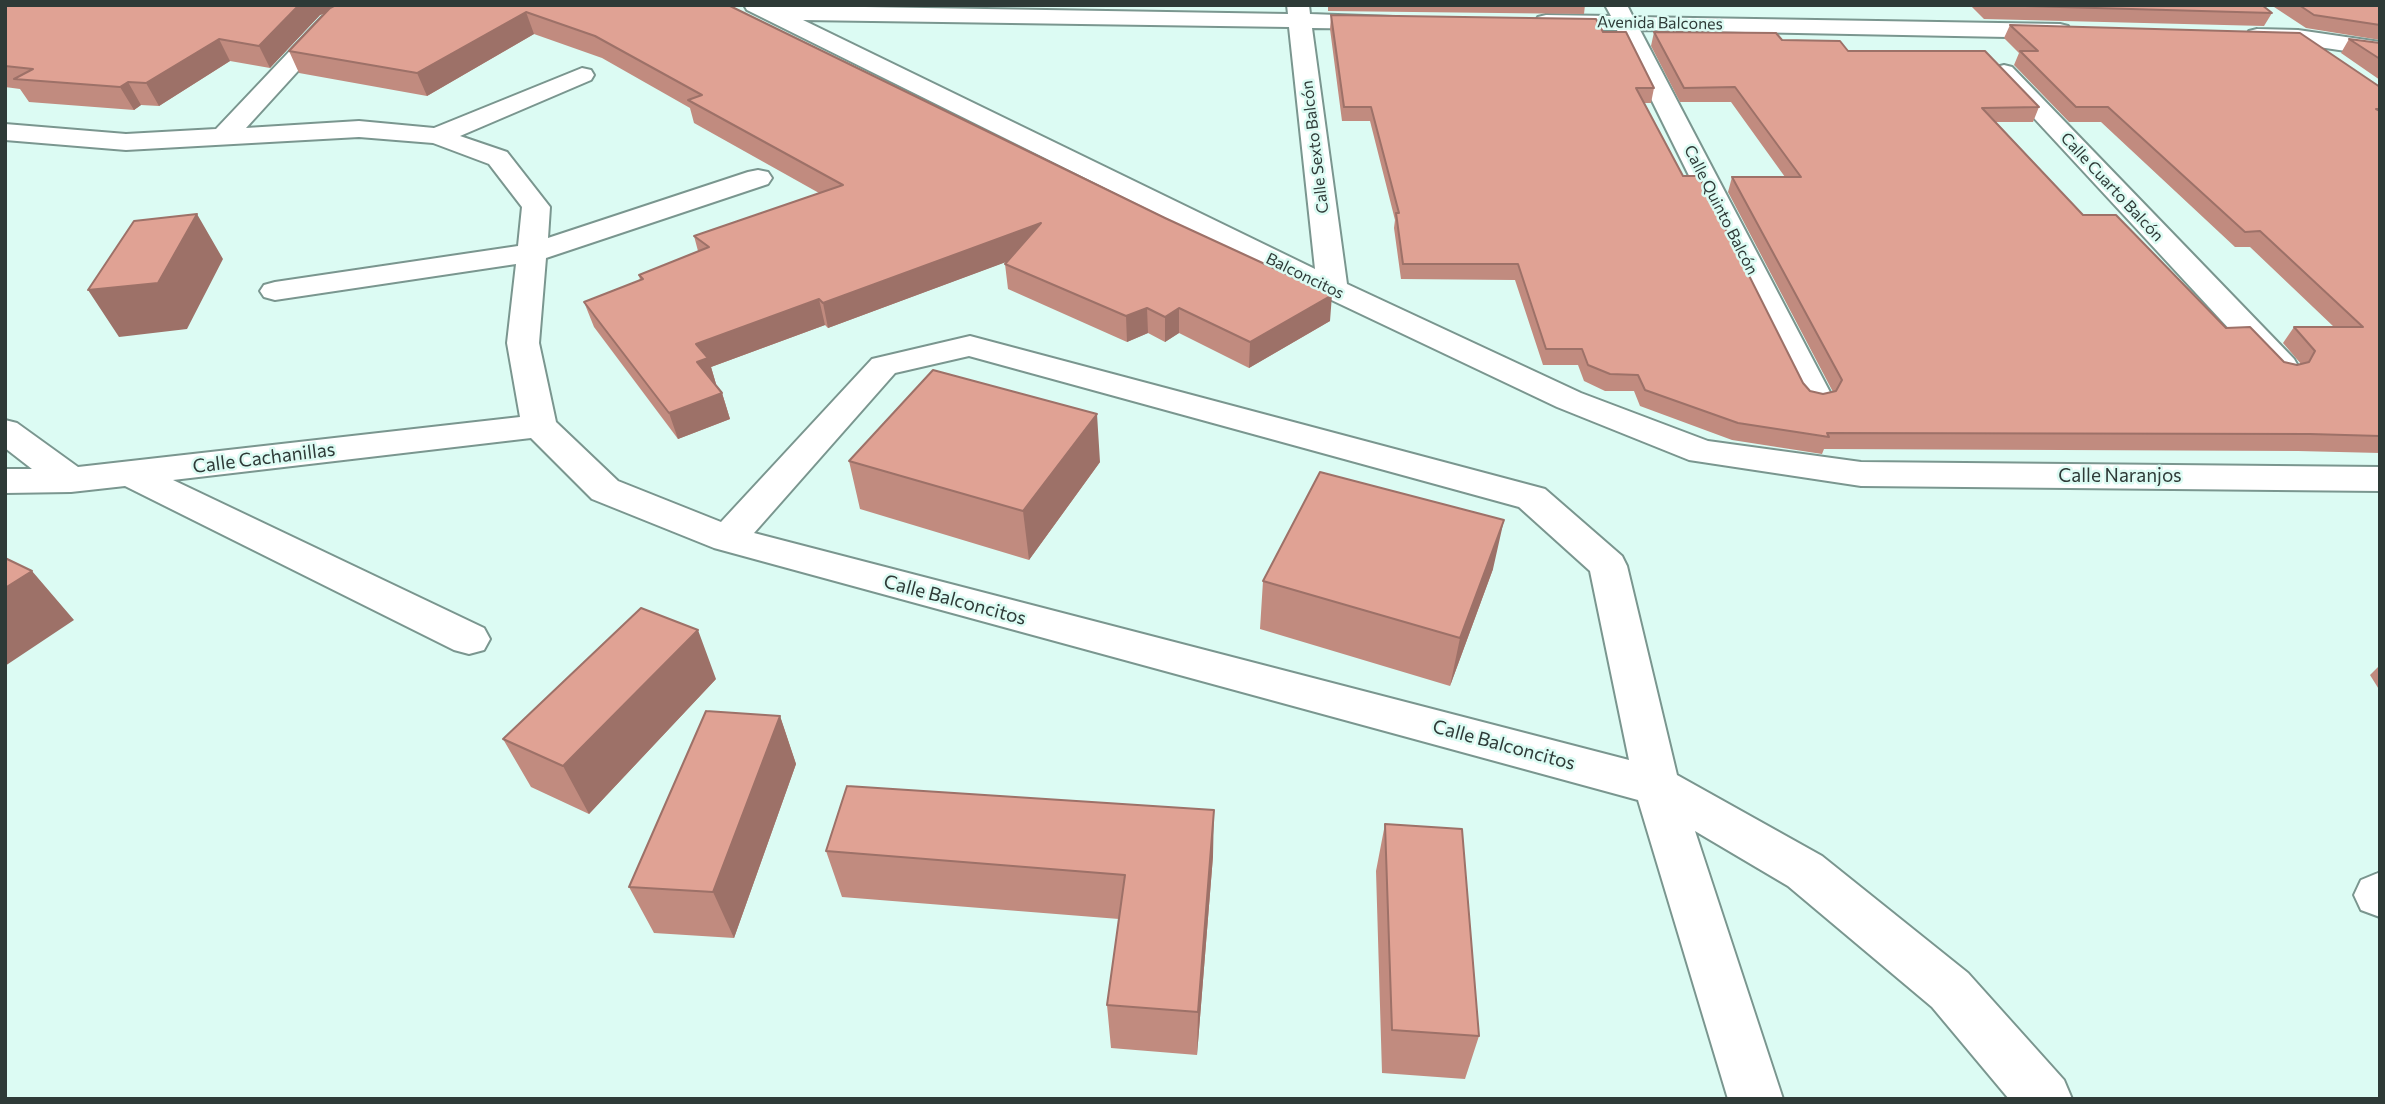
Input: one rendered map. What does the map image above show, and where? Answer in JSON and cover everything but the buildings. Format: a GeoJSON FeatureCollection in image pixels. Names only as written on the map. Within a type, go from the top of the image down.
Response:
{"type":"FeatureCollection","features":[{"type":"Feature","properties":{"kind":"street"},"geometry":{"type":"LineString","coordinates":[[223,137],[330,22],[374,5]]}},
{"type":"Feature","properties":{"kind":"street","name":"Calle Cuarto Balcón"},"geometry":{"type":"LineString","coordinates":[[1939,5],[2285,369]]}},
{"type":"Feature","properties":{"kind":"street"},"geometry":{"type":"LineString","coordinates":[[763,9],[1299,13],[1409,22]]}},
{"type":"Feature","properties":{"kind":"street","name":"Balconcitos"},"geometry":{"type":"LineString","coordinates":[[763,9],[1332,289],[1569,400],[1702,452],[1861,474]]}},
{"type":"Feature","properties":{"kind":"street","name":"Calle Sexto Balcón"},"geometry":{"type":"LineString","coordinates":[[1299,13],[1332,289]]}},
{"type":"Feature","properties":{"kind":"street"},"geometry":{"type":"LineString","coordinates":[[2264,13],[2339,66]]}},
{"type":"Feature","properties":{"kind":"street","name":"Avenida Balcones"},"geometry":{"type":"LineString","coordinates":[[1518,22],[1622,14],[2088,32]]}},
{"type":"Feature","properties":{"kind":"street","name":"Calle Quinto Balcón"},"geometry":{"type":"LineString","coordinates":[[1622,14],[1816,398]]}},
{"type":"Feature","properties":{"kind":"street"},"geometry":{"type":"LineString","coordinates":[[2242,36],[2298,37],[2380,49]]}},
{"type":"Feature","properties":{"kind":"street"},"geometry":{"type":"LineString","coordinates":[[437,136],[582,75]]}},
{"type":"Feature","properties":{"kind":"street"},"geometry":{"type":"LineString","coordinates":[[5,132],[125,142],[359,129],[437,136],[498,158],[537,207],[523,343],[539,426]]}},
{"type":"Feature","properties":{"kind":"street"},"geometry":{"type":"LineString","coordinates":[[275,291],[532,253],[758,178]]}},
{"type":"Feature","properties":{"kind":"street"},"geometry":{"type":"LineString","coordinates":[[727,539],[884,366],[970,346],[1532,498],[1608,566],[1657,786],[1756,1099]]}},
{"type":"Feature","properties":{"kind":"street","name":"Calle Cachanillas"},"geometry":{"type":"LineString","coordinates":[[5,481],[71,480],[539,426]]}},
{"type":"Feature","properties":{"kind":"street","name":"Calle Balconcitos"},"geometry":{"type":"LineString","coordinates":[[539,426],[605,490],[727,539],[1657,786],[1805,871],[1950,990],[2045,1099]]}},
{"type":"Feature","properties":{"kind":"street"},"geometry":{"type":"LineString","coordinates":[[5,431],[71,480]]}},
{"type":"Feature","properties":{"kind":"street"},"geometry":{"type":"LineString","coordinates":[[129,473],[469,639]]}},
{"type":"Feature","properties":{"kind":"street","name":"Calle Naranjos"},"geometry":{"type":"LineString","coordinates":[[1861,474],[2380,479]]}}]}
